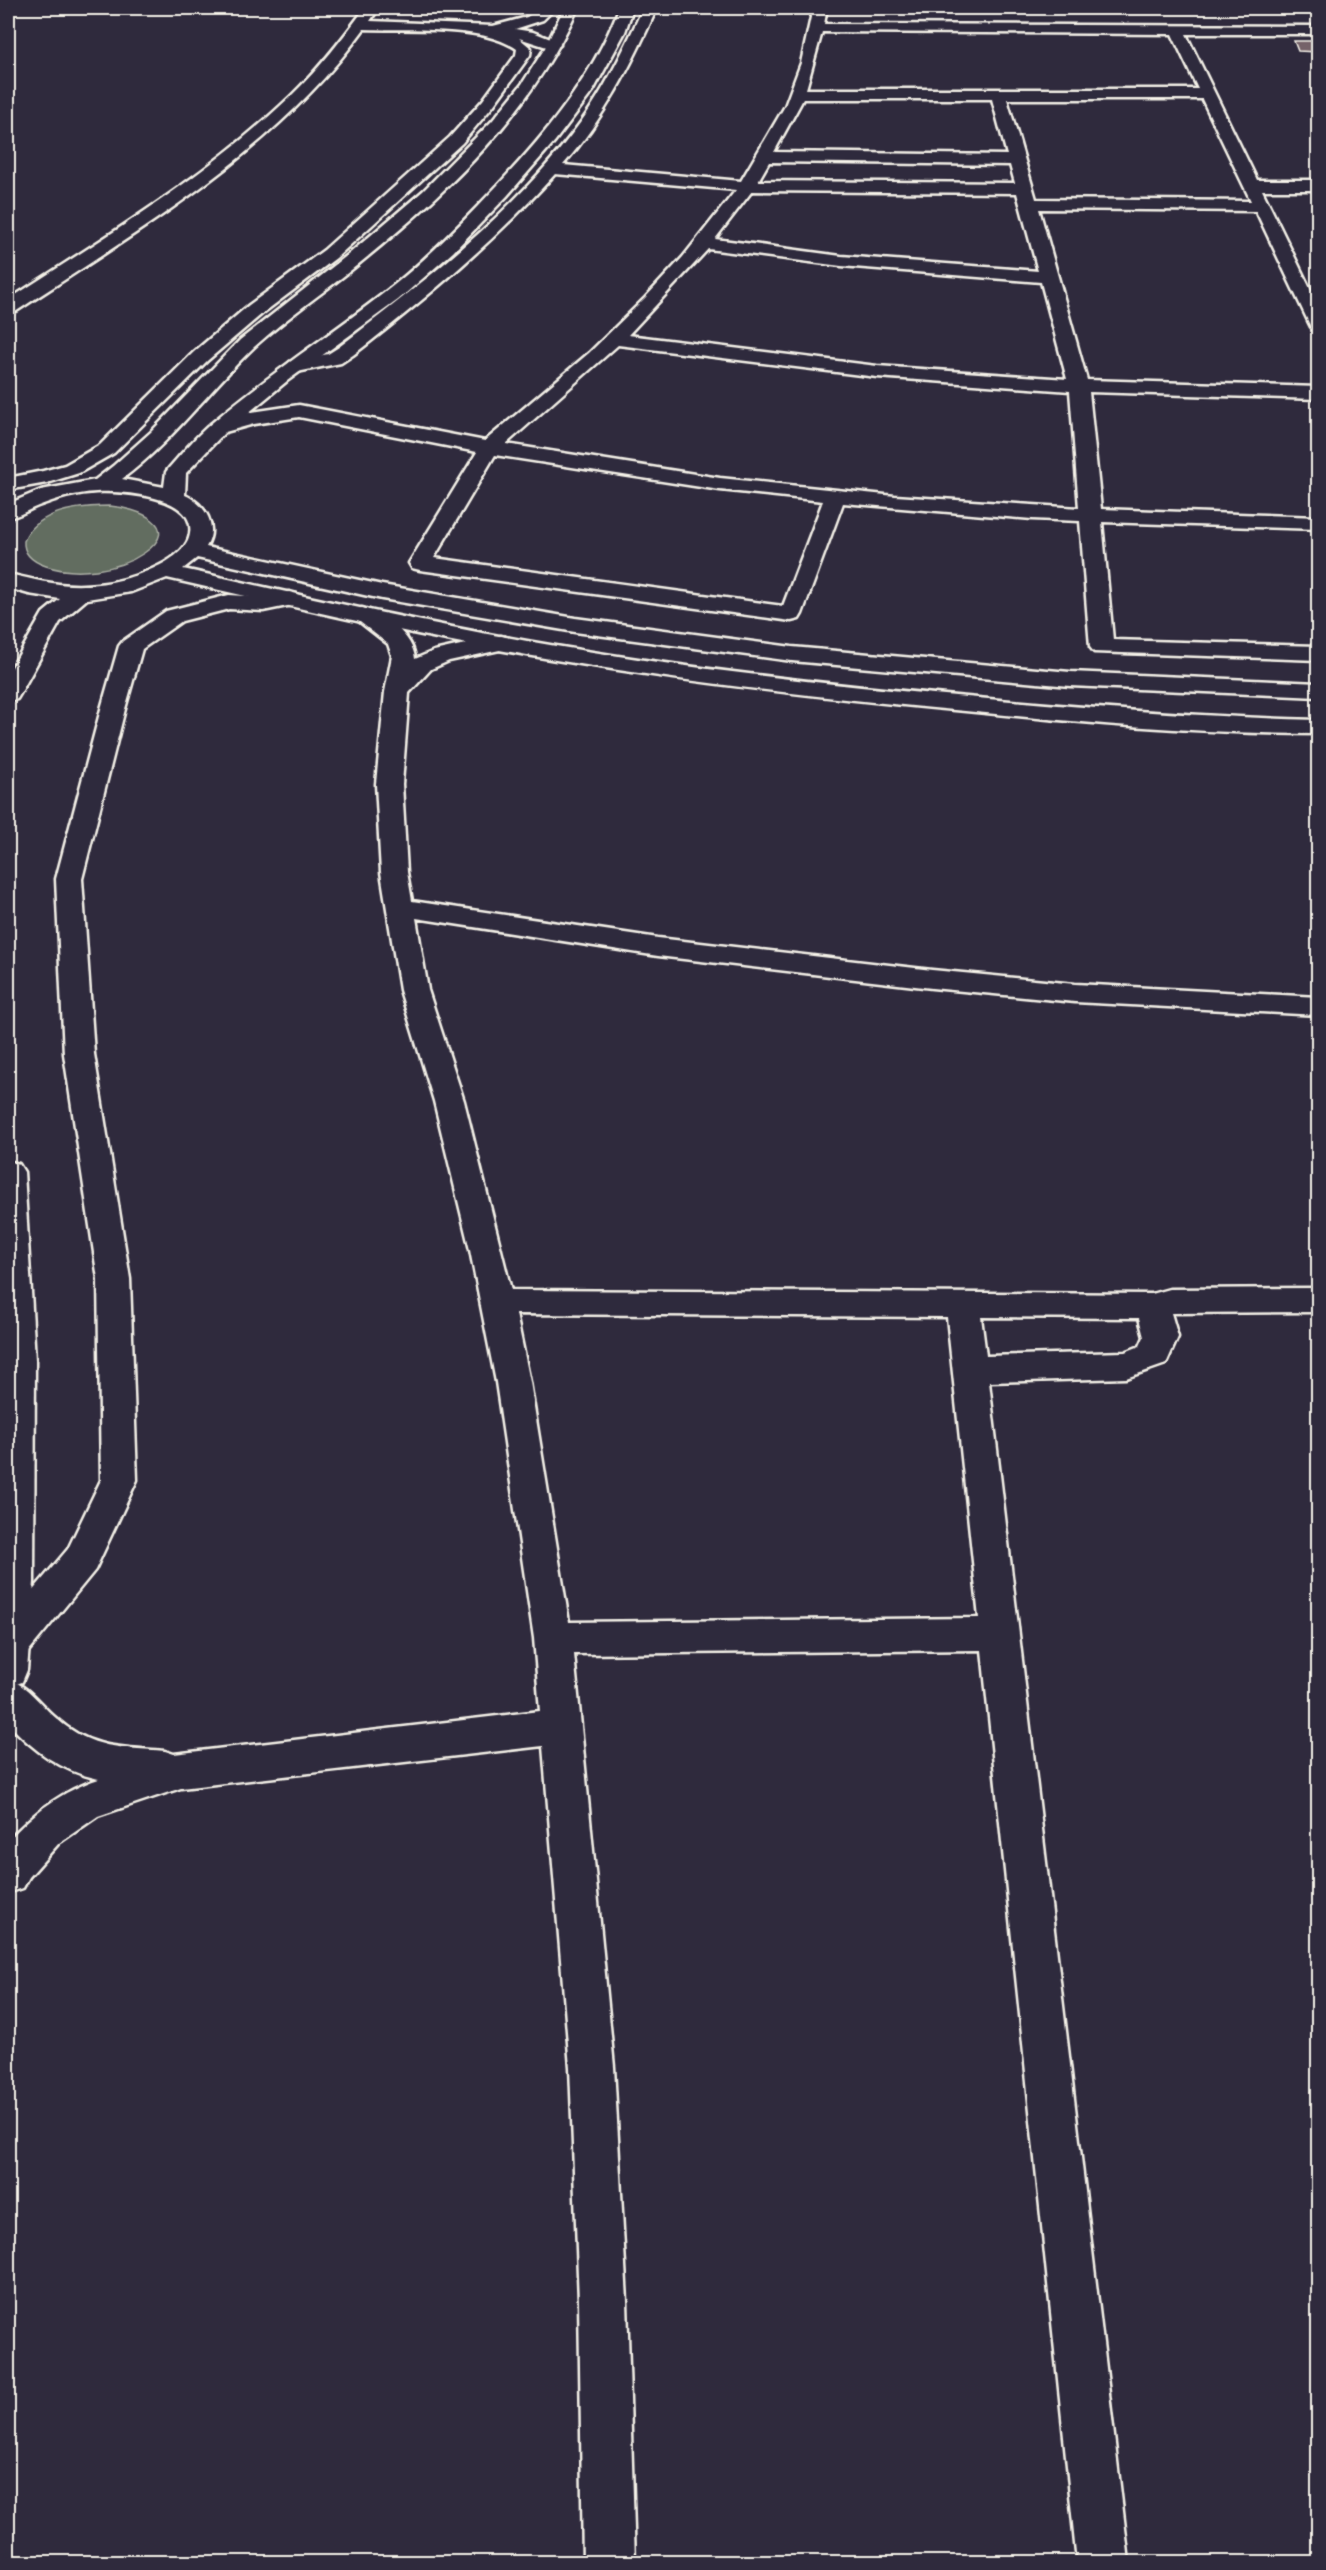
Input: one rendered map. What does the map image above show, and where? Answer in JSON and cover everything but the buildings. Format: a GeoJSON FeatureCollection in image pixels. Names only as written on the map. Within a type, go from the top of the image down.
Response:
{"type":"FeatureCollection","features":[{"type":"Feature","properties":{"kind":"street"},"geometry":{"type":"LineString","coordinates":[[8,308],[129,229],[230,156],[298,96],[350,40],[372,8]]}},
{"type":"Feature","properties":{"kind":"street"},"geometry":{"type":"LineString","coordinates":[[489,30],[530,21],[548,8]]}},
{"type":"Feature","properties":{"kind":"street"},"geometry":{"type":"LineString","coordinates":[[174,497],[176,472],[218,428],[280,377],[392,296],[447,248],[501,192],[549,138],[585,91],[618,32],[626,8]]}},
{"type":"Feature","properties":{"kind":"street"},"geometry":{"type":"LineString","coordinates":[[297,366],[334,359],[370,333],[478,243],[552,169],[590,122],[616,83],[639,37],[650,8]]}},
{"type":"Feature","properties":{"kind":"street"},"geometry":{"type":"LineString","coordinates":[[820,8],[808,63],[797,94],[765,157],[746,186],[703,243],[651,302],[613,339],[489,448],[420,563],[791,614],[835,496]]}},
{"type":"Feature","properties":{"kind":"street"},"geometry":{"type":"LineString","coordinates":[[360,25],[489,30],[530,29],[568,14]]}},
{"type":"Feature","properties":{"kind":"street"},"geometry":{"type":"LineString","coordinates":[[100,486],[128,467],[202,387],[256,336],[409,212],[439,184],[487,135],[524,90],[553,45],[568,14]]}},
{"type":"Feature","properties":{"kind":"street"},"geometry":{"type":"LineString","coordinates":[[817,28],[1318,30]]}},
{"type":"Feature","properties":{"kind":"street"},"geometry":{"type":"LineString","coordinates":[[489,30],[528,34],[553,45]]}},
{"type":"Feature","properties":{"kind":"street"},"geometry":{"type":"LineString","coordinates":[[8,484],[47,477],[72,469],[106,449],[201,356],[256,309],[330,254],[385,207],[456,140],[488,103],[523,55],[524,48],[517,42],[489,30]]}},
{"type":"Feature","properties":{"kind":"street"},"geometry":{"type":"LineString","coordinates":[[1177,30],[1318,323]]}},
{"type":"Feature","properties":{"kind":"street"},"geometry":{"type":"LineString","coordinates":[[797,94],[999,96],[1208,94]]}},
{"type":"Feature","properties":{"kind":"street"},"geometry":{"type":"LineString","coordinates":[[999,96],[1078,386],[1102,647],[1318,652]]}},
{"type":"Feature","properties":{"kind":"street"},"geometry":{"type":"LineString","coordinates":[[765,157],[1016,160]]}},
{"type":"Feature","properties":{"kind":"street"},"geometry":{"type":"LineString","coordinates":[[552,169],[746,186],[1262,206]]}},
{"type":"Feature","properties":{"kind":"street"},"geometry":{"type":"LineString","coordinates":[[1252,184],[1318,185]]}},
{"type":"Feature","properties":{"kind":"street"},"geometry":{"type":"LineString","coordinates":[[703,243],[841,261],[1048,277]]}},
{"type":"Feature","properties":{"kind":"street"},"geometry":{"type":"LineString","coordinates":[[613,339],[785,363],[928,377],[1078,386],[1318,393]]}},
{"type":"Feature","properties":{"kind":"street"},"geometry":{"type":"LineString","coordinates":[[280,377],[280,391],[285,400],[299,411]]}},
{"type":"Feature","properties":{"kind":"street"},"geometry":{"type":"LineString","coordinates":[[218,428],[262,416],[299,411],[489,448],[720,484],[964,508],[1091,516],[1318,523]]}},
{"type":"Feature","properties":{"kind":"street"},"geometry":{"type":"LineString","coordinates":[[8,581],[38,590],[81,592],[125,585],[164,571],[192,550],[202,532],[195,512],[174,497],[141,488],[100,486],[58,492],[12,507]]}},
{"type":"Feature","properties":{"kind":"street"},"geometry":{"type":"LineString","coordinates":[[192,550],[382,592],[575,625],[792,654],[1070,679],[1318,690]]}},
{"type":"Feature","properties":{"kind":"street"},"geometry":{"type":"LineString","coordinates":[[164,571],[501,643],[627,664],[845,694],[1156,720],[1318,728]]}},
{"type":"Feature","properties":{"kind":"street"},"geometry":{"type":"LineString","coordinates":[[8,694],[51,618],[81,592]]}},
{"type":"Feature","properties":{"kind":"street"},"geometry":{"type":"LineString","coordinates":[[8,1658],[82,1559],[119,1480],[114,1279],[79,1054],[69,879],[113,709],[131,646],[174,616],[228,602],[263,604],[289,599]]}},
{"type":"Feature","properties":{"kind":"street"},"geometry":{"type":"LineString","coordinates":[[362,615],[399,641],[404,656],[389,784],[394,872],[414,990],[449,1101],[497,1302],[513,1382],[553,1638],[592,2067],[603,2301],[609,2562]]}},
{"type":"Feature","properties":{"kind":"street"},"geometry":{"type":"LineString","coordinates":[[398,692],[423,664],[453,653],[501,643]]}},
{"type":"Feature","properties":{"kind":"street"},"geometry":{"type":"LineString","coordinates":[[400,907],[658,947],[910,976],[1075,993],[1318,1006]]}},
{"type":"Feature","properties":{"kind":"street"},"geometry":{"type":"LineString","coordinates":[[8,1172],[18,1360],[15,1582],[8,1658]]}},
{"type":"Feature","properties":{"kind":"street"},"geometry":{"type":"LineString","coordinates":[[497,1302],[1152,1306],[1170,1301],[1318,1300]]}},
{"type":"Feature","properties":{"kind":"street"},"geometry":{"type":"LineString","coordinates":[[963,1306],[1103,2562]]}},
{"type":"Feature","properties":{"kind":"street"},"geometry":{"type":"LineString","coordinates":[[970,1370],[1126,1365],[1154,1356],[1161,1337],[1152,1306]]}},
{"type":"Feature","properties":{"kind":"street"},"geometry":{"type":"LineString","coordinates":[[553,1638],[999,1634]]}},
{"type":"Feature","properties":{"kind":"street"},"geometry":{"type":"LineString","coordinates":[[8,1696],[26,1716],[51,1737],[82,1756],[120,1765],[182,1770],[562,1726]]}},
{"type":"Feature","properties":{"kind":"street"},"geometry":{"type":"LineString","coordinates":[[8,1874],[14,1863],[44,1830],[85,1802],[182,1770]]}},
{"type":"Feature","properties":{"kind":"green space"},"geometry":{"type":"Polygon","coordinates":[[[110,506],[132,510],[152,520],[158,526],[160,534],[155,543],[134,559],[96,570],[57,569],[37,562],[27,554],[24,541],[39,522],[49,516],[73,509],[110,506]]]}}]}
